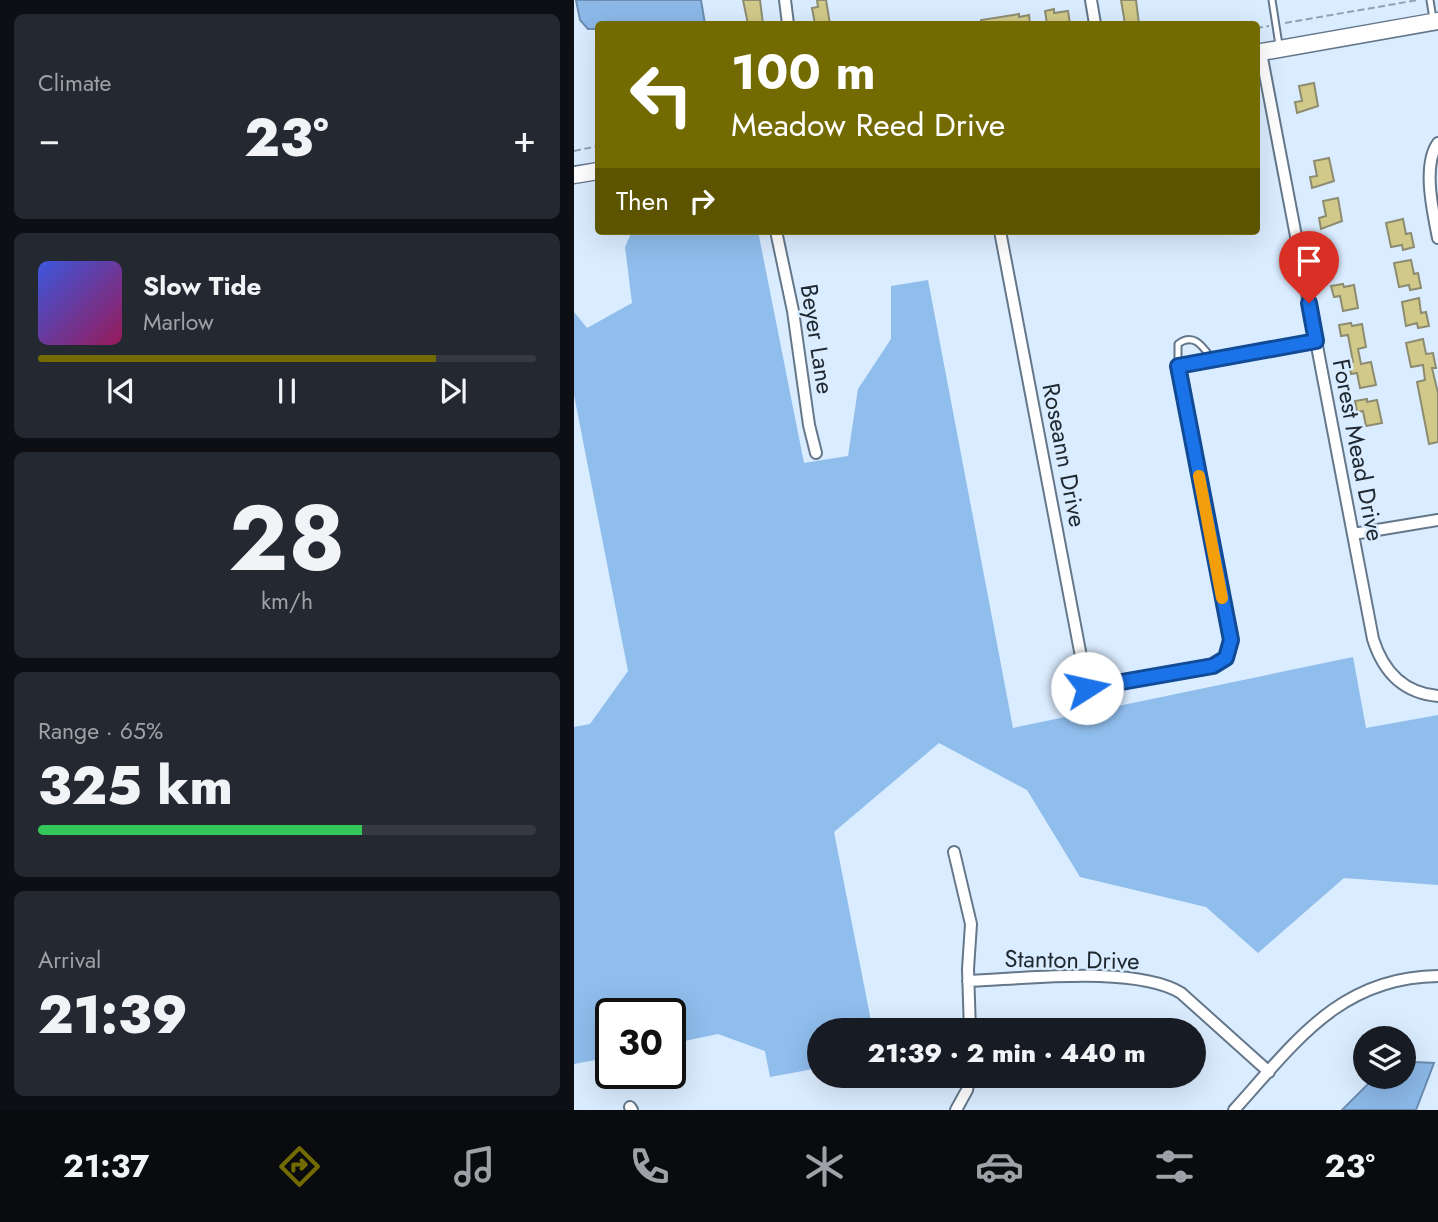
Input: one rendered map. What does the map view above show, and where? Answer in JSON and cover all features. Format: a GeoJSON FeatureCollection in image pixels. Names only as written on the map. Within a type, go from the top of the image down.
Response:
{"type":"FeatureCollection","features":[{"type":"Feature","properties":{"kind":"main road"},"geometry":{"type":"LineString","coordinates":[[1260,53],[1436,21]]}},
{"type":"Feature","properties":{"kind":"main road"},"geometry":{"type":"LineString","coordinates":[[574,175],[595,172]]}},
{"type":"Feature","properties":{"kind":"street"},"geometry":{"type":"LineString","coordinates":[[785,0],[788,21]]}},
{"type":"Feature","properties":{"kind":"street"},"geometry":{"type":"LineString","coordinates":[[1091,0],[1094,21]]}},
{"type":"Feature","properties":{"kind":"street","name":"Forest Mead Drive"},"geometry":{"type":"LineString","coordinates":[[1260,58],[1373,639],[1382,663],[1405,686],[1425,695],[1438,696]]}},
{"type":"Feature","properties":{"kind":"street"},"geometry":{"type":"LineString","coordinates":[[1438,143],[1431,157],[1431,193],[1438,237]]}},
{"type":"Feature","properties":{"kind":"street","name":"Beyer Lane"},"geometry":{"type":"LineString","coordinates":[[777,235],[793,311],[809,425],[816,453]]}},
{"type":"Feature","properties":{"kind":"street","name":"Roseann Drive"},"geometry":{"type":"LineString","coordinates":[[1001,235],[1087,688],[1213,666],[1226,658],[1231,640],[1178,366]]}},
{"type":"Feature","properties":{"kind":"street"},"geometry":{"type":"LineString","coordinates":[[1178,366],[1316,341]]}},
{"type":"Feature","properties":{"kind":"street"},"geometry":{"type":"LineString","coordinates":[[1353,534],[1438,520]]}},
{"type":"Feature","properties":{"kind":"street"},"geometry":{"type":"LineString","coordinates":[[954,852],[971,924],[969,1018]]}},
{"type":"Feature","properties":{"kind":"street"},"geometry":{"type":"LineString","coordinates":[[1234,1110],[1308,1028],[1347,999],[1395,981],[1438,976]]}},
{"type":"Feature","properties":{"kind":"street","name":"Stanton Drive"},"geometry":{"type":"LineString","coordinates":[[968,981],[1102,977],[1164,985],[1181,993],[1269,1072]]}},
{"type":"Feature","properties":{"kind":"street"},"geometry":{"type":"LineString","coordinates":[[956,1110],[967,1088]]}},
{"type":"Feature","properties":{"kind":"lane"},"geometry":{"type":"LineString","coordinates":[[1272,0],[1279,49]]}},
{"type":"Feature","properties":{"kind":"lane"},"geometry":{"type":"LineString","coordinates":[[1430,0],[1436,21]]}},
{"type":"Feature","properties":{"kind":"lane"},"geometry":{"type":"LineString","coordinates":[[1178,366],[1178,344],[1189,338],[1195,340],[1213,359]]}},
{"type":"Feature","properties":{"kind":"path"},"geometry":{"type":"LineString","coordinates":[[1282,24],[1418,0]]}},
{"type":"Feature","properties":{"kind":"path"},"geometry":{"type":"LineString","coordinates":[[1260,27],[1270,26]]}},
{"type":"Feature","properties":{"kind":"path"},"geometry":{"type":"LineString","coordinates":[[574,151],[595,147]]}},
{"type":"Feature","properties":{"kind":"shaded area"},"geometry":{"type":"Polygon","coordinates":[[[576,0],[701,0],[704,21],[595,21],[595,29],[588,29],[580,20],[576,0]]]}},
{"type":"Feature","properties":{"kind":"shaded area"},"geometry":{"type":"Polygon","coordinates":[[[630,235],[759,235],[804,463],[848,456],[858,389],[891,339],[891,286],[928,280],[1013,728],[1353,657],[1366,728],[1438,715],[1438,885],[1344,878],[1258,953],[1206,907],[1080,877],[1027,790],[939,743],[834,832],[870,1018],[807,1018],[807,1070],[770,1077],[765,1051],[718,1034],[686,1041],[686,998],[595,998],[595,1060],[574,1064],[574,727],[590,724],[628,671],[574,395],[574,312],[587,328],[632,303],[625,247],[630,235]]]}},
{"type":"Feature","properties":{"kind":"shaded area"},"geometry":{"type":"Polygon","coordinates":[[[1416,1062],[1434,1063],[1416,1110],[1342,1110],[1363,1089],[1416,1089],[1416,1062]]]}},
{"type":"Feature","properties":{"kind":"building"},"geometry":{"type":"Polygon","coordinates":[[[743,0],[760,0],[763,21],[747,21],[743,0]]]}},
{"type":"Feature","properties":{"kind":"building"},"geometry":{"type":"Polygon","coordinates":[[[817,0],[826,0],[830,21],[814,21],[812,8],[818,7],[817,0]]]}},
{"type":"Feature","properties":{"kind":"building"},"geometry":{"type":"Polygon","coordinates":[[[1121,0],[1136,0],[1139,21],[1124,21],[1121,0]]]}},
{"type":"Feature","properties":{"kind":"building"},"geometry":{"type":"Polygon","coordinates":[[[1045,11],[1068,11],[1070,21],[1047,21],[1045,11]]]}},
{"type":"Feature","properties":{"kind":"building"},"geometry":{"type":"Polygon","coordinates":[[[1019,14],[1019,17],[1029,15],[1030,21],[981,21],[1019,14]]]}},
{"type":"Feature","properties":{"kind":"building"},"geometry":{"type":"Polygon","coordinates":[[[1314,83],[1318,106],[1297,113],[1295,102],[1302,101],[1299,86],[1314,83]]]}},
{"type":"Feature","properties":{"kind":"building"},"geometry":{"type":"Polygon","coordinates":[[[1329,158],[1334,181],[1312,188],[1310,177],[1317,176],[1314,161],[1329,158]]]}},
{"type":"Feature","properties":{"kind":"building"},"geometry":{"type":"Polygon","coordinates":[[[1338,198],[1342,221],[1321,229],[1319,218],[1326,216],[1323,201],[1338,198]]]}},
{"type":"Feature","properties":{"kind":"building"},"geometry":{"type":"Polygon","coordinates":[[[1403,219],[1406,234],[1411,233],[1414,247],[1403,250],[1402,245],[1391,247],[1386,223],[1403,219]]]}},
{"type":"Feature","properties":{"kind":"building"},"geometry":{"type":"Polygon","coordinates":[[[1411,260],[1414,274],[1418,273],[1421,288],[1410,290],[1409,285],[1399,287],[1394,263],[1411,260]]]}},
{"type":"Feature","properties":{"kind":"building"},"geometry":{"type":"Polygon","coordinates":[[[1343,284],[1344,287],[1354,285],[1358,308],[1343,311],[1340,296],[1334,297],[1331,286],[1343,284]]]}},
{"type":"Feature","properties":{"kind":"building"},"geometry":{"type":"Polygon","coordinates":[[[1419,298],[1421,313],[1426,312],[1429,326],[1418,328],[1417,323],[1406,326],[1402,302],[1419,298]]]}},
{"type":"Feature","properties":{"kind":"building"},"geometry":{"type":"Polygon","coordinates":[[[1351,323],[1352,326],[1362,324],[1366,347],[1358,349],[1361,364],[1371,362],[1376,385],[1360,388],[1357,373],[1351,374],[1349,363],[1353,362],[1348,335],[1341,336],[1339,325],[1351,323]]]}},
{"type":"Feature","properties":{"kind":"building"},"geometry":{"type":"Polygon","coordinates":[[[1423,339],[1426,354],[1433,353],[1436,368],[1432,368],[1438,393],[1438,442],[1429,444],[1417,382],[1425,380],[1423,365],[1411,367],[1406,343],[1423,339]]]}},
{"type":"Feature","properties":{"kind":"building"},"geometry":{"type":"Polygon","coordinates":[[[1367,399],[1367,402],[1377,400],[1382,423],[1366,426],[1363,411],[1357,412],[1355,401],[1367,399]]]}},
{"type":"Feature","properties":{"kind":"slow traffic"},"geometry":{"type":"LineString","coordinates":[[1199,476],[1222,598]]}},
{"type":"Feature","properties":{"kind":"route"},"geometry":{"type":"LineString","coordinates":[[1087,688],[1213,666],[1226,658],[1231,640],[1178,366],[1316,341],[1309,303]]}}]}
